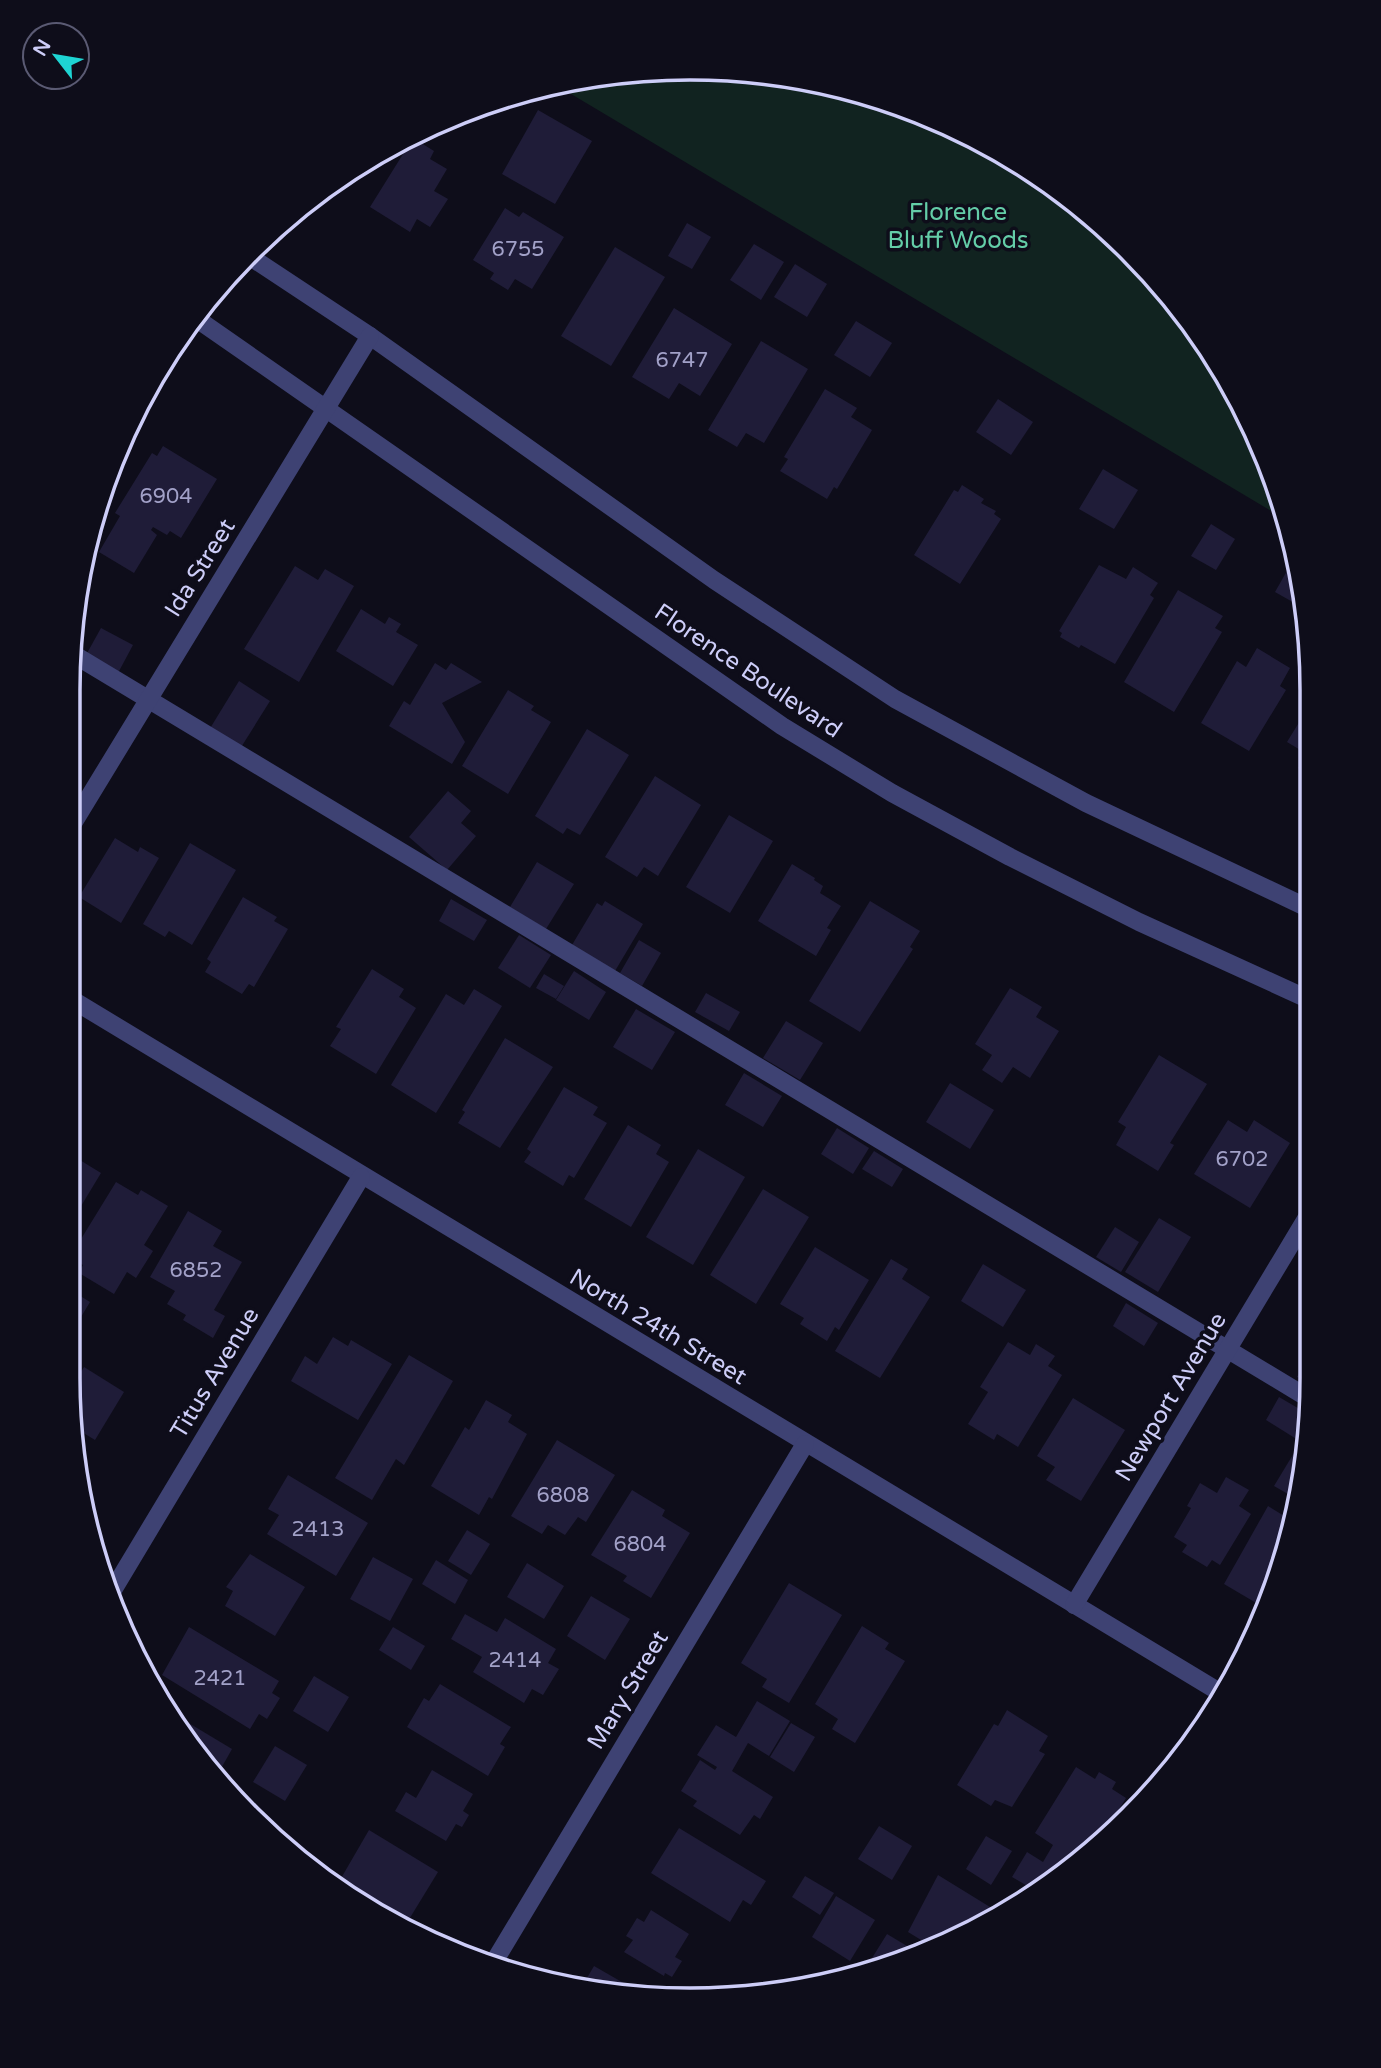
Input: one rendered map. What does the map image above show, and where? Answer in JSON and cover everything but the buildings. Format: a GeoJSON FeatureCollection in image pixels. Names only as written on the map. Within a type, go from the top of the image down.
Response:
{"type":"FeatureCollection","features":[{"type":"Feature","properties":{"kind":"street"},"geometry":{"type":"LineString","coordinates":[[257,261],[370,336],[714,580],[895,699],[1086,803],[1300,904]]}},
{"type":"Feature","properties":{"kind":"street","name":"Florence Boulevard"},"geometry":{"type":"LineString","coordinates":[[204,324],[782,726],[892,793],[1010,857],[1127,916],[1300,995]]}},
{"type":"Feature","properties":{"kind":"street","name":"Ida Street"},"geometry":{"type":"LineString","coordinates":[[80,812],[370,336]]}},
{"type":"Feature","properties":{"kind":"street"},"geometry":{"type":"LineString","coordinates":[[82,659],[1300,1393]]}},
{"type":"Feature","properties":{"kind":"street","name":"North 24th Street"},"geometry":{"type":"LineString","coordinates":[[80,1005],[361,1177],[1215,1689]]}},
{"type":"Feature","properties":{"kind":"street","name":"Titus Avenue"},"geometry":{"type":"LineString","coordinates":[[117,1584],[361,1177]]}},
{"type":"Feature","properties":{"kind":"street","name":"Newport Avenue"},"geometry":{"type":"LineString","coordinates":[[1074,1605],[1300,1229]]}},
{"type":"Feature","properties":{"kind":"street","name":"Mary Street"},"geometry":{"type":"LineString","coordinates":[[498,1956],[805,1444]]}},
{"type":"Feature","properties":{"kind":"green space","name":"Florence Bluff Woods"},"geometry":{"type":"Polygon","coordinates":[[[690,80],[810,92],[887,113],[960,143],[996,162],[1029,183],[1093,232],[1149,288],[1174,319],[1198,352],[1238,421],[1274,512],[569,93],[611,86],[690,80]]]}}]}
